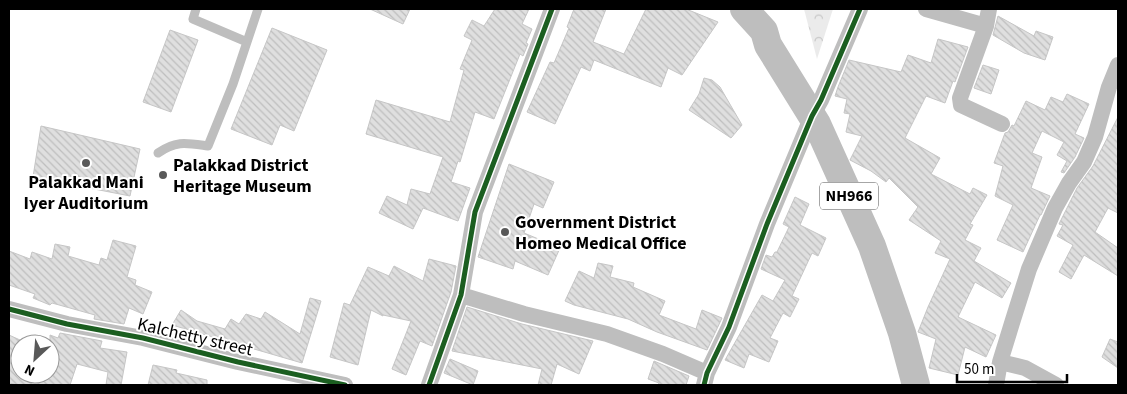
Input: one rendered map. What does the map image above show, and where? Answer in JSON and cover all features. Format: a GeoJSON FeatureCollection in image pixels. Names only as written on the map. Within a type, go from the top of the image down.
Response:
{"type":"FeatureCollection","features":[{"type":"Feature","properties":{"kind":"highway","name":"NH966"},"geometry":{"type":"LineString","coordinates":[[731,9],[757,40],[768,45]]}},
{"type":"Feature","properties":{"kind":"highway","name":"NH966"},"geometry":{"type":"LineString","coordinates":[[744,9],[764,31],[768,45],[812,116],[872,246],[902,333],[916,385]]}},
{"type":"Feature","properties":{"kind":"street"},"geometry":{"type":"LineString","coordinates":[[429,385],[461,295],[475,212],[552,9]]}},
{"type":"Feature","properties":{"kind":"street"},"geometry":{"type":"LineString","coordinates":[[461,295],[524,314],[608,334],[663,354],[706,379],[729,327],[767,224],[812,116],[821,100],[860,9]]}},
{"type":"Feature","properties":{"kind":"street"},"geometry":{"type":"LineString","coordinates":[[926,9],[986,26]]}},
{"type":"Feature","properties":{"kind":"street"},"geometry":{"type":"LineString","coordinates":[[989,9],[986,26],[962,93],[961,105],[1002,124]]}},
{"type":"Feature","properties":{"kind":"street"},"geometry":{"type":"LineString","coordinates":[[996,385],[1000,362],[1029,269],[1055,208],[1084,162],[1095,137],[1109,87],[1118,65]]}},
{"type":"Feature","properties":{"kind":"street","name":"Kalchetty street"},"geometry":{"type":"LineString","coordinates":[[9,309],[67,324],[143,338],[238,362],[345,385]]}},
{"type":"Feature","properties":{"kind":"street"},"geometry":{"type":"LineString","coordinates":[[1000,362],[1025,368],[1056,385]]}},
{"type":"Feature","properties":{"kind":"lane"},"geometry":{"type":"LineString","coordinates":[[196,9],[193,19],[247,42]]}},
{"type":"Feature","properties":{"kind":"lane"},"geometry":{"type":"LineString","coordinates":[[158,153],[169,145],[183,143],[208,146],[233,84],[258,9]]}},
{"type":"Feature","properties":{"kind":"green space"},"geometry":{"type":"Polygon","coordinates":[[[804,9],[833,9],[817,59],[804,9]]]}},
{"type":"Feature","properties":{"kind":"building"},"geometry":{"type":"Polygon","coordinates":[[[370,9],[410,9],[403,24],[370,9]]]}},
{"type":"Feature","properties":{"kind":"building"},"geometry":{"type":"Polygon","coordinates":[[[495,9],[529,9],[522,24],[532,29],[526,43],[528,44],[523,56],[520,54],[494,119],[475,112],[460,162],[458,161],[451,182],[470,188],[458,221],[423,208],[413,229],[379,213],[387,196],[407,205],[411,189],[430,194],[443,157],[366,134],[376,100],[450,122],[464,70],[460,69],[472,40],[464,36],[472,20],[484,26],[495,9]]]}},
{"type":"Feature","properties":{"kind":"building"},"geometry":{"type":"Polygon","coordinates":[[[574,9],[606,9],[593,42],[624,54],[646,9],[686,9],[718,22],[682,75],[668,68],[661,87],[594,60],[590,71],[581,67],[555,124],[527,112],[550,62],[554,63],[569,28],[567,27],[574,9]]]}},
{"type":"Feature","properties":{"kind":"building"},"geometry":{"type":"Polygon","coordinates":[[[998,16],[1034,36],[1036,31],[1053,37],[1045,60],[1024,53],[993,35],[998,16]]]}},
{"type":"Feature","properties":{"kind":"building"},"geometry":{"type":"Polygon","coordinates":[[[272,28],[327,50],[294,131],[280,125],[272,145],[231,129],[272,28]]]}},
{"type":"Feature","properties":{"kind":"building"},"geometry":{"type":"Polygon","coordinates":[[[170,30],[198,40],[171,112],[143,102],[170,30]]]}},
{"type":"Feature","properties":{"kind":"building"},"geometry":{"type":"Polygon","coordinates":[[[938,39],[968,47],[945,103],[926,96],[905,138],[940,158],[931,174],[970,194],[973,188],[987,195],[970,224],[973,225],[965,240],[981,248],[974,261],[1011,283],[1002,298],[975,282],[958,317],[996,335],[986,357],[965,347],[958,375],[929,368],[936,339],[918,332],[950,259],[935,253],[941,241],[909,220],[918,207],[889,178],[886,182],[871,171],[850,160],[862,136],[846,132],[850,114],[844,113],[847,99],[835,96],[849,60],[901,72],[908,55],[931,63],[938,39]]]}},
{"type":"Feature","properties":{"kind":"building"},"geometry":{"type":"Polygon","coordinates":[[[983,65],[999,70],[991,94],[974,88],[983,65]]]}},
{"type":"Feature","properties":{"kind":"building"},"geometry":{"type":"Polygon","coordinates":[[[704,78],[712,80],[720,87],[742,125],[731,138],[689,110],[699,94],[704,78]]]}},
{"type":"Feature","properties":{"kind":"building"},"geometry":{"type":"Polygon","coordinates":[[[1067,94],[1089,104],[1075,134],[1084,138],[1075,157],[1064,173],[1061,172],[1067,161],[1057,155],[1064,142],[1042,131],[1032,153],[1042,157],[1031,188],[1050,196],[1023,252],[997,240],[1013,205],[995,196],[1003,166],[994,163],[1005,133],[1008,132],[1012,125],[1014,126],[1026,101],[1045,110],[1051,97],[1063,102],[1067,94]]]}},
{"type":"Feature","properties":{"kind":"building"},"geometry":{"type":"Polygon","coordinates":[[[1118,117],[1118,213],[1108,208],[1095,232],[1118,248],[1118,276],[1084,255],[1071,279],[1059,272],[1073,245],[1057,236],[1063,225],[1059,224],[1077,188],[1093,166],[1118,117]]]}},
{"type":"Feature","properties":{"kind":"building","name":"Palakkad Mani Iyer Auditorium"},"geometry":{"type":"Polygon","coordinates":[[[41,126],[140,149],[130,196],[33,177],[41,126]]]}},
{"type":"Feature","properties":{"kind":"building","name":"Government District Homeo Medical Office"},"geometry":{"type":"Polygon","coordinates":[[[509,164],[554,182],[543,208],[534,204],[524,233],[560,248],[548,275],[515,261],[513,269],[478,257],[509,164]]]}},
{"type":"Feature","properties":{"kind":"building"},"geometry":{"type":"Polygon","coordinates":[[[795,197],[809,204],[800,225],[826,238],[818,256],[812,253],[792,296],[799,299],[790,317],[783,313],[770,338],[778,341],[769,362],[749,354],[744,368],[725,360],[762,295],[773,301],[785,280],[761,269],[766,255],[772,257],[777,252],[789,227],[783,224],[795,197]]]}},
{"type":"Feature","properties":{"kind":"building"},"geometry":{"type":"Polygon","coordinates":[[[113,240],[136,246],[127,277],[136,280],[135,285],[152,292],[143,314],[129,308],[124,324],[94,319],[95,315],[52,303],[50,305],[33,298],[35,294],[9,285],[9,251],[30,259],[32,252],[52,259],[55,244],[70,247],[68,256],[99,265],[101,258],[107,260],[113,240]]]}},
{"type":"Feature","properties":{"kind":"building"},"geometry":{"type":"Polygon","coordinates":[[[429,259],[456,266],[451,292],[432,346],[420,341],[406,375],[392,369],[411,321],[383,316],[371,310],[358,365],[330,357],[344,303],[350,305],[368,267],[389,276],[394,266],[423,281],[429,259]]]}},
{"type":"Feature","properties":{"kind":"building"},"geometry":{"type":"Polygon","coordinates":[[[598,263],[613,266],[610,277],[634,283],[633,287],[665,301],[659,315],[696,329],[702,310],[722,318],[707,350],[657,332],[628,319],[565,301],[579,271],[594,278],[598,263]]]}},
{"type":"Feature","properties":{"kind":"building"},"geometry":{"type":"Polygon","coordinates":[[[310,298],[321,301],[302,363],[172,325],[181,310],[197,321],[225,329],[231,319],[239,324],[246,314],[261,319],[265,312],[300,334],[310,298]]]}},
{"type":"Feature","properties":{"kind":"building"},"geometry":{"type":"Polygon","coordinates":[[[467,307],[522,324],[593,341],[579,374],[557,364],[551,385],[538,385],[542,369],[452,351],[467,307]]]}},
{"type":"Feature","properties":{"kind":"building"},"geometry":{"type":"Polygon","coordinates":[[[60,334],[102,341],[100,348],[127,352],[121,385],[106,385],[108,372],[77,364],[70,385],[14,384],[60,384],[60,334]]]}},
{"type":"Feature","properties":{"kind":"building"},"geometry":{"type":"Polygon","coordinates":[[[10,335],[10,383],[9,383],[10,335]]]}},
{"type":"Feature","properties":{"kind":"building"},"geometry":{"type":"Polygon","coordinates":[[[1110,339],[1118,342],[1118,368],[1102,357],[1110,339]]]}},
{"type":"Feature","properties":{"kind":"building"},"geometry":{"type":"Polygon","coordinates":[[[450,359],[478,371],[473,385],[444,373],[450,359]]]}},
{"type":"Feature","properties":{"kind":"building"},"geometry":{"type":"Polygon","coordinates":[[[654,361],[689,376],[686,385],[658,385],[659,383],[648,379],[654,361]]]}},
{"type":"Feature","properties":{"kind":"building"},"geometry":{"type":"Polygon","coordinates":[[[153,365],[177,370],[176,373],[207,380],[207,385],[148,385],[153,365]]]}},
{"type":"Feature","properties":{"kind":"cycle path"},"geometry":{"type":"LineString","coordinates":[[429,385],[461,295],[475,212],[552,9]]}},
{"type":"Feature","properties":{"kind":"cycle path"},"geometry":{"type":"LineString","coordinates":[[704,385],[707,373],[729,327],[767,224],[812,116],[821,100],[860,9]]}},
{"type":"Feature","properties":{"kind":"cycle path"},"geometry":{"type":"LineString","coordinates":[[9,309],[67,324],[143,338],[238,362],[345,385]]}},
{"type":"Feature","properties":{"kind":"place","name":"Palakkad Mani Iyer Auditorium"},"geometry":{"type":"Point","coordinates":[86,163]}},
{"type":"Feature","properties":{"kind":"place","name":"Palakkad District Heritage Museum"},"geometry":{"type":"Point","coordinates":[163,175]}},
{"type":"Feature","properties":{"kind":"place","name":"Government District Homeo Medical Office"},"geometry":{"type":"Point","coordinates":[505,232]}}]}
